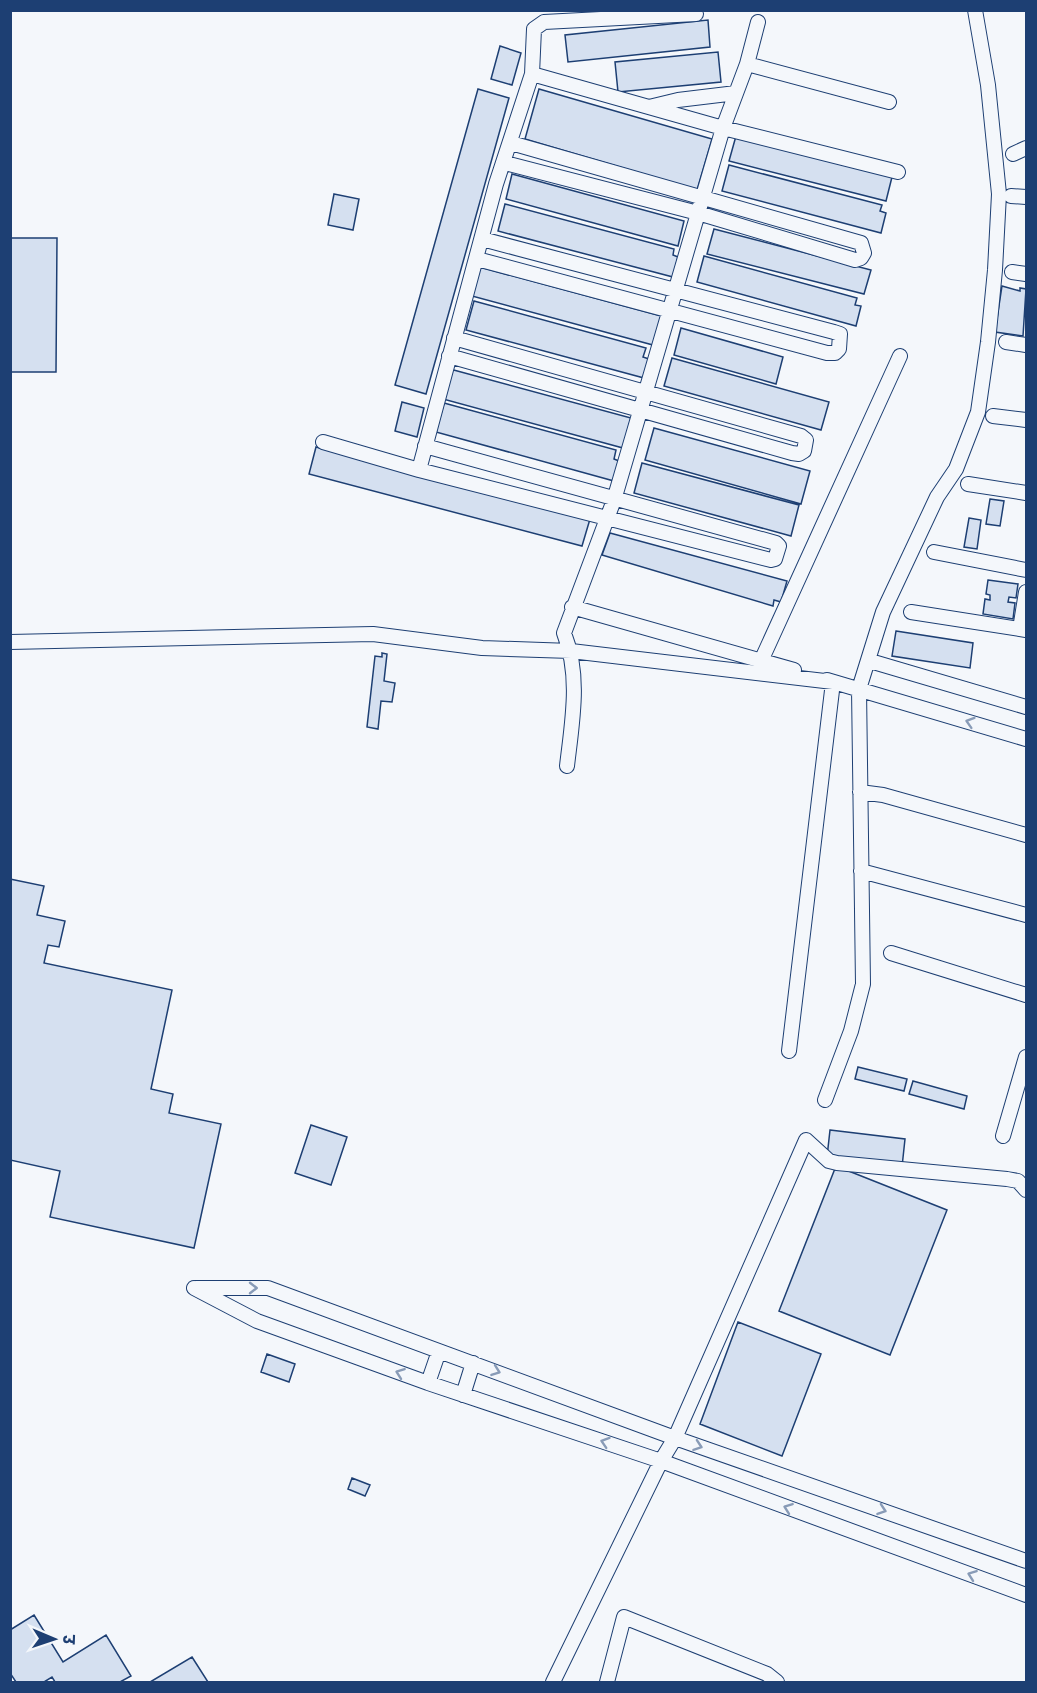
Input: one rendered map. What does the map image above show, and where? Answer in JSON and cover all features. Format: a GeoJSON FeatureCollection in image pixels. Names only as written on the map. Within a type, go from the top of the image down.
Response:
{"type":"FeatureCollection","features":[{"type":"Feature","properties":{"kind":"street"},"geometry":{"type":"LineString","coordinates":[[825,1100],[851,1031],[863,984],[860,689],[883,612],[937,497],[956,469],[978,412],[995,270],[999,194],[988,85],[975,10]]}},
{"type":"Feature","properties":{"kind":"street"},"geometry":{"type":"LineString","coordinates":[[419,470],[496,184],[505,163],[532,74],[534,29],[544,22],[696,14]]}},
{"type":"Feature","properties":{"kind":"street"},"geometry":{"type":"LineString","coordinates":[[567,766],[575,695],[571,651],[564,633],[614,500],[723,128],[747,64],[758,22]]}},
{"type":"Feature","properties":{"kind":"street"},"geometry":{"type":"LineString","coordinates":[[747,64],[889,102]]}},
{"type":"Feature","properties":{"kind":"street"},"geometry":{"type":"LineString","coordinates":[[532,74],[723,128],[898,172]]}},
{"type":"Feature","properties":{"kind":"street"},"geometry":{"type":"LineString","coordinates":[[649,107],[678,99],[736,93]]}},
{"type":"Feature","properties":{"kind":"street"},"geometry":{"type":"LineString","coordinates":[[505,163],[698,213],[855,260],[861,258],[864,253],[861,243],[511,143]]}},
{"type":"Feature","properties":{"kind":"street"},"geometry":{"type":"LineString","coordinates":[[1013,154],[1026,148]]}},
{"type":"Feature","properties":{"kind":"street"},"geometry":{"type":"LineString","coordinates":[[1011,196],[1026,197]]}},
{"type":"Feature","properties":{"kind":"street"},"geometry":{"type":"LineString","coordinates":[[477,259],[827,353],[836,352],[839,349],[840,334],[834,332],[482,239]]}},
{"type":"Feature","properties":{"kind":"street"},"geometry":{"type":"LineString","coordinates":[[449,356],[792,453],[799,454],[804,451],[806,440],[801,436],[454,338]]}},
{"type":"Feature","properties":{"kind":"street"},"geometry":{"type":"LineString","coordinates":[[1006,342],[1026,345]]}},
{"type":"Feature","properties":{"kind":"street"},"geometry":{"type":"LineString","coordinates":[[761,661],[900,356]]}},
{"type":"Feature","properties":{"kind":"street"},"geometry":{"type":"LineString","coordinates":[[993,416],[1026,420]]}},
{"type":"Feature","properties":{"kind":"street"},"geometry":{"type":"LineString","coordinates":[[323,442],[419,470],[771,560],[777,555],[779,546],[776,543],[425,447]]}},
{"type":"Feature","properties":{"kind":"street"},"geometry":{"type":"LineString","coordinates":[[968,484],[1026,493]]}},
{"type":"Feature","properties":{"kind":"street"},"geometry":{"type":"LineString","coordinates":[[934,552],[1026,570]]}},
{"type":"Feature","properties":{"kind":"street"},"geometry":{"type":"LineString","coordinates":[[911,612],[1023,629],[1026,592]]}},
{"type":"Feature","properties":{"kind":"street"},"geometry":{"type":"LineString","coordinates":[[572,607],[1026,739]]}},
{"type":"Feature","properties":{"kind":"street"},"geometry":{"type":"LineString","coordinates":[[10,642],[373,634],[482,648],[571,651],[833,682]]}},
{"type":"Feature","properties":{"kind":"street"},"geometry":{"type":"LineString","coordinates":[[870,661],[1026,707]]}},
{"type":"Feature","properties":{"kind":"street"},"geometry":{"type":"LineString","coordinates":[[789,1051],[833,682]]}},
{"type":"Feature","properties":{"kind":"street"},"geometry":{"type":"LineString","coordinates":[[860,792],[883,795],[1026,835]]}},
{"type":"Feature","properties":{"kind":"street"},"geometry":{"type":"LineString","coordinates":[[861,871],[1026,915]]}},
{"type":"Feature","properties":{"kind":"street"},"geometry":{"type":"LineString","coordinates":[[891,953],[1026,995]]}},
{"type":"Feature","properties":{"kind":"street"},"geometry":{"type":"LineString","coordinates":[[1003,1136],[1026,1062]]}},
{"type":"Feature","properties":{"kind":"street"},"geometry":{"type":"LineString","coordinates":[[553,1683],[661,1461],[675,1438],[806,1140],[829,1161],[837,1163],[1018,1181],[1026,1190]]}},
{"type":"Feature","properties":{"kind":"street"},"geometry":{"type":"LineString","coordinates":[[1026,1561],[675,1438],[268,1288],[194,1288],[257,1321],[428,1383],[661,1461],[1026,1595]]}},
{"type":"Feature","properties":{"kind":"street"},"geometry":{"type":"LineString","coordinates":[[428,1383],[439,1351]]}},
{"type":"Feature","properties":{"kind":"street"},"geometry":{"type":"LineString","coordinates":[[463,1395],[473,1363]]}},
{"type":"Feature","properties":{"kind":"street"},"geometry":{"type":"LineString","coordinates":[[607,1683],[624,1617],[767,1674],[777,1683]]}},
{"type":"Feature","properties":{"kind":"building"},"geometry":{"type":"Polygon","coordinates":[[[708,20],[710,47],[568,62],[565,35],[708,20]]]}},
{"type":"Feature","properties":{"kind":"building"},"geometry":{"type":"Polygon","coordinates":[[[500,46],[521,53],[512,85],[491,79],[500,46]]]}},
{"type":"Feature","properties":{"kind":"building"},"geometry":{"type":"Polygon","coordinates":[[[718,52],[721,82],[618,92],[615,62],[718,52]]]}},
{"type":"Feature","properties":{"kind":"building"},"geometry":{"type":"Polygon","coordinates":[[[478,89],[509,98],[426,394],[395,385],[478,89]]]}},
{"type":"Feature","properties":{"kind":"building"},"geometry":{"type":"Polygon","coordinates":[[[539,89],[712,139],[697,190],[525,139],[539,89]]]}},
{"type":"Feature","properties":{"kind":"building"},"geometry":{"type":"Polygon","coordinates":[[[736,136],[892,177],[886,201],[729,161],[736,136]]]}},
{"type":"Feature","properties":{"kind":"building"},"geometry":{"type":"Polygon","coordinates":[[[729,165],[882,205],[880,211],[886,213],[881,233],[722,191],[729,165]]]}},
{"type":"Feature","properties":{"kind":"building"},"geometry":{"type":"Polygon","coordinates":[[[512,174],[684,221],[678,246],[506,199],[512,174]]]}},
{"type":"Feature","properties":{"kind":"building"},"geometry":{"type":"Polygon","coordinates":[[[334,194],[359,199],[353,230],[328,225],[334,194]]]}},
{"type":"Feature","properties":{"kind":"building"},"geometry":{"type":"Polygon","coordinates":[[[505,204],[674,249],[673,255],[678,257],[673,277],[498,231],[505,204]]]}},
{"type":"Feature","properties":{"kind":"building"},"geometry":{"type":"Polygon","coordinates":[[[714,229],[871,270],[864,294],[707,254],[714,229]]]}},
{"type":"Feature","properties":{"kind":"building"},"geometry":{"type":"Polygon","coordinates":[[[10,238],[57,238],[56,372],[10,372],[10,238]]]}},
{"type":"Feature","properties":{"kind":"building"},"geometry":{"type":"Polygon","coordinates":[[[704,256],[857,298],[855,305],[861,306],[856,326],[697,282],[704,256]]]}},
{"type":"Feature","properties":{"kind":"building"},"geometry":{"type":"Polygon","coordinates":[[[480,267],[661,316],[653,345],[472,296],[480,267]]]}},
{"type":"Feature","properties":{"kind":"building"},"geometry":{"type":"Polygon","coordinates":[[[1002,286],[1020,291],[1020,288],[1026,289],[1023,336],[995,332],[1002,286]]]}},
{"type":"Feature","properties":{"kind":"building"},"geometry":{"type":"Polygon","coordinates":[[[474,301],[646,348],[643,357],[649,359],[644,378],[466,330],[474,301]]]}},
{"type":"Feature","properties":{"kind":"building"},"geometry":{"type":"Polygon","coordinates":[[[681,328],[783,357],[776,384],[674,355],[681,328]]]}},
{"type":"Feature","properties":{"kind":"building"},"geometry":{"type":"Polygon","coordinates":[[[672,358],[829,402],[821,430],[664,386],[672,358]]]}},
{"type":"Feature","properties":{"kind":"building"},"geometry":{"type":"Polygon","coordinates":[[[450,369],[631,418],[623,448],[443,399],[450,369]]]}},
{"type":"Feature","properties":{"kind":"building"},"geometry":{"type":"Polygon","coordinates":[[[402,402],[424,408],[417,437],[395,431],[402,402]]]}},
{"type":"Feature","properties":{"kind":"building"},"geometry":{"type":"Polygon","coordinates":[[[444,403],[616,450],[614,459],[619,461],[614,481],[436,432],[444,403]]]}},
{"type":"Feature","properties":{"kind":"building"},"geometry":{"type":"Polygon","coordinates":[[[654,428],[810,471],[801,504],[645,460],[654,428]]]}},
{"type":"Feature","properties":{"kind":"building"},"geometry":{"type":"Polygon","coordinates":[[[316,447],[590,519],[582,546],[309,474],[316,447]]]}},
{"type":"Feature","properties":{"kind":"building"},"geometry":{"type":"Polygon","coordinates":[[[642,463],[799,505],[791,536],[634,493],[642,463]]]}},
{"type":"Feature","properties":{"kind":"building"},"geometry":{"type":"Polygon","coordinates":[[[990,499],[1004,501],[1000,526],[986,524],[990,499]]]}},
{"type":"Feature","properties":{"kind":"building"},"geometry":{"type":"Polygon","coordinates":[[[969,518],[981,520],[977,549],[964,547],[969,518]]]}},
{"type":"Feature","properties":{"kind":"building"},"geometry":{"type":"Polygon","coordinates":[[[610,533],[787,581],[781,602],[774,600],[773,606],[602,555],[610,533]]]}},
{"type":"Feature","properties":{"kind":"building"},"geometry":{"type":"Polygon","coordinates":[[[988,580],[1018,584],[1016,598],[1009,597],[1008,602],[1015,603],[1013,619],[983,614],[985,599],[990,600],[990,595],[986,594],[988,580]]]}},
{"type":"Feature","properties":{"kind":"building"},"geometry":{"type":"Polygon","coordinates":[[[896,631],[973,643],[970,668],[892,656],[896,631]]]}},
{"type":"Feature","properties":{"kind":"building"},"geometry":{"type":"Polygon","coordinates":[[[382,653],[387,654],[384,681],[395,683],[392,702],[381,701],[378,729],[367,727],[375,656],[382,657],[382,653]]]}},
{"type":"Feature","properties":{"kind":"building"},"geometry":{"type":"Polygon","coordinates":[[[10,879],[44,886],[37,915],[65,921],[59,947],[48,945],[44,963],[172,990],[151,1089],[173,1094],[169,1113],[221,1124],[194,1248],[50,1217],[60,1171],[10,1160],[10,879]]]}},
{"type":"Feature","properties":{"kind":"building"},"geometry":{"type":"Polygon","coordinates":[[[858,1067],[907,1079],[904,1091],[855,1079],[858,1067]]]}},
{"type":"Feature","properties":{"kind":"building"},"geometry":{"type":"Polygon","coordinates":[[[913,1081],[967,1096],[964,1109],[909,1094],[913,1081]]]}},
{"type":"Feature","properties":{"kind":"building"},"geometry":{"type":"Polygon","coordinates":[[[311,1125],[347,1137],[331,1185],[295,1173],[311,1125]]]}},
{"type":"Feature","properties":{"kind":"building"},"geometry":{"type":"Polygon","coordinates":[[[830,1130],[905,1139],[902,1167],[827,1157],[830,1130]]]}},
{"type":"Feature","properties":{"kind":"building"},"geometry":{"type":"Polygon","coordinates":[[[836,1166],[947,1210],[890,1355],[779,1311],[836,1166]]]}},
{"type":"Feature","properties":{"kind":"building"},"geometry":{"type":"Polygon","coordinates":[[[738,1322],[821,1354],[782,1456],[700,1424],[738,1322]]]}},
{"type":"Feature","properties":{"kind":"building"},"geometry":{"type":"Polygon","coordinates":[[[267,1354],[295,1364],[289,1382],[261,1372],[267,1354]]]}},
{"type":"Feature","properties":{"kind":"building"},"geometry":{"type":"Polygon","coordinates":[[[352,1478],[370,1485],[365,1496],[348,1489],[352,1478]]]}},
{"type":"Feature","properties":{"kind":"building"},"geometry":{"type":"Polygon","coordinates":[[[34,1615],[63,1662],[106,1635],[131,1676],[120,1682],[55,1682],[52,1677],[44,1682],[16,1682],[10,1673],[10,1630],[34,1615]]]}},
{"type":"Feature","properties":{"kind":"building"},"geometry":{"type":"Polygon","coordinates":[[[192,1657],[208,1682],[150,1682],[192,1657]]]}}]}
